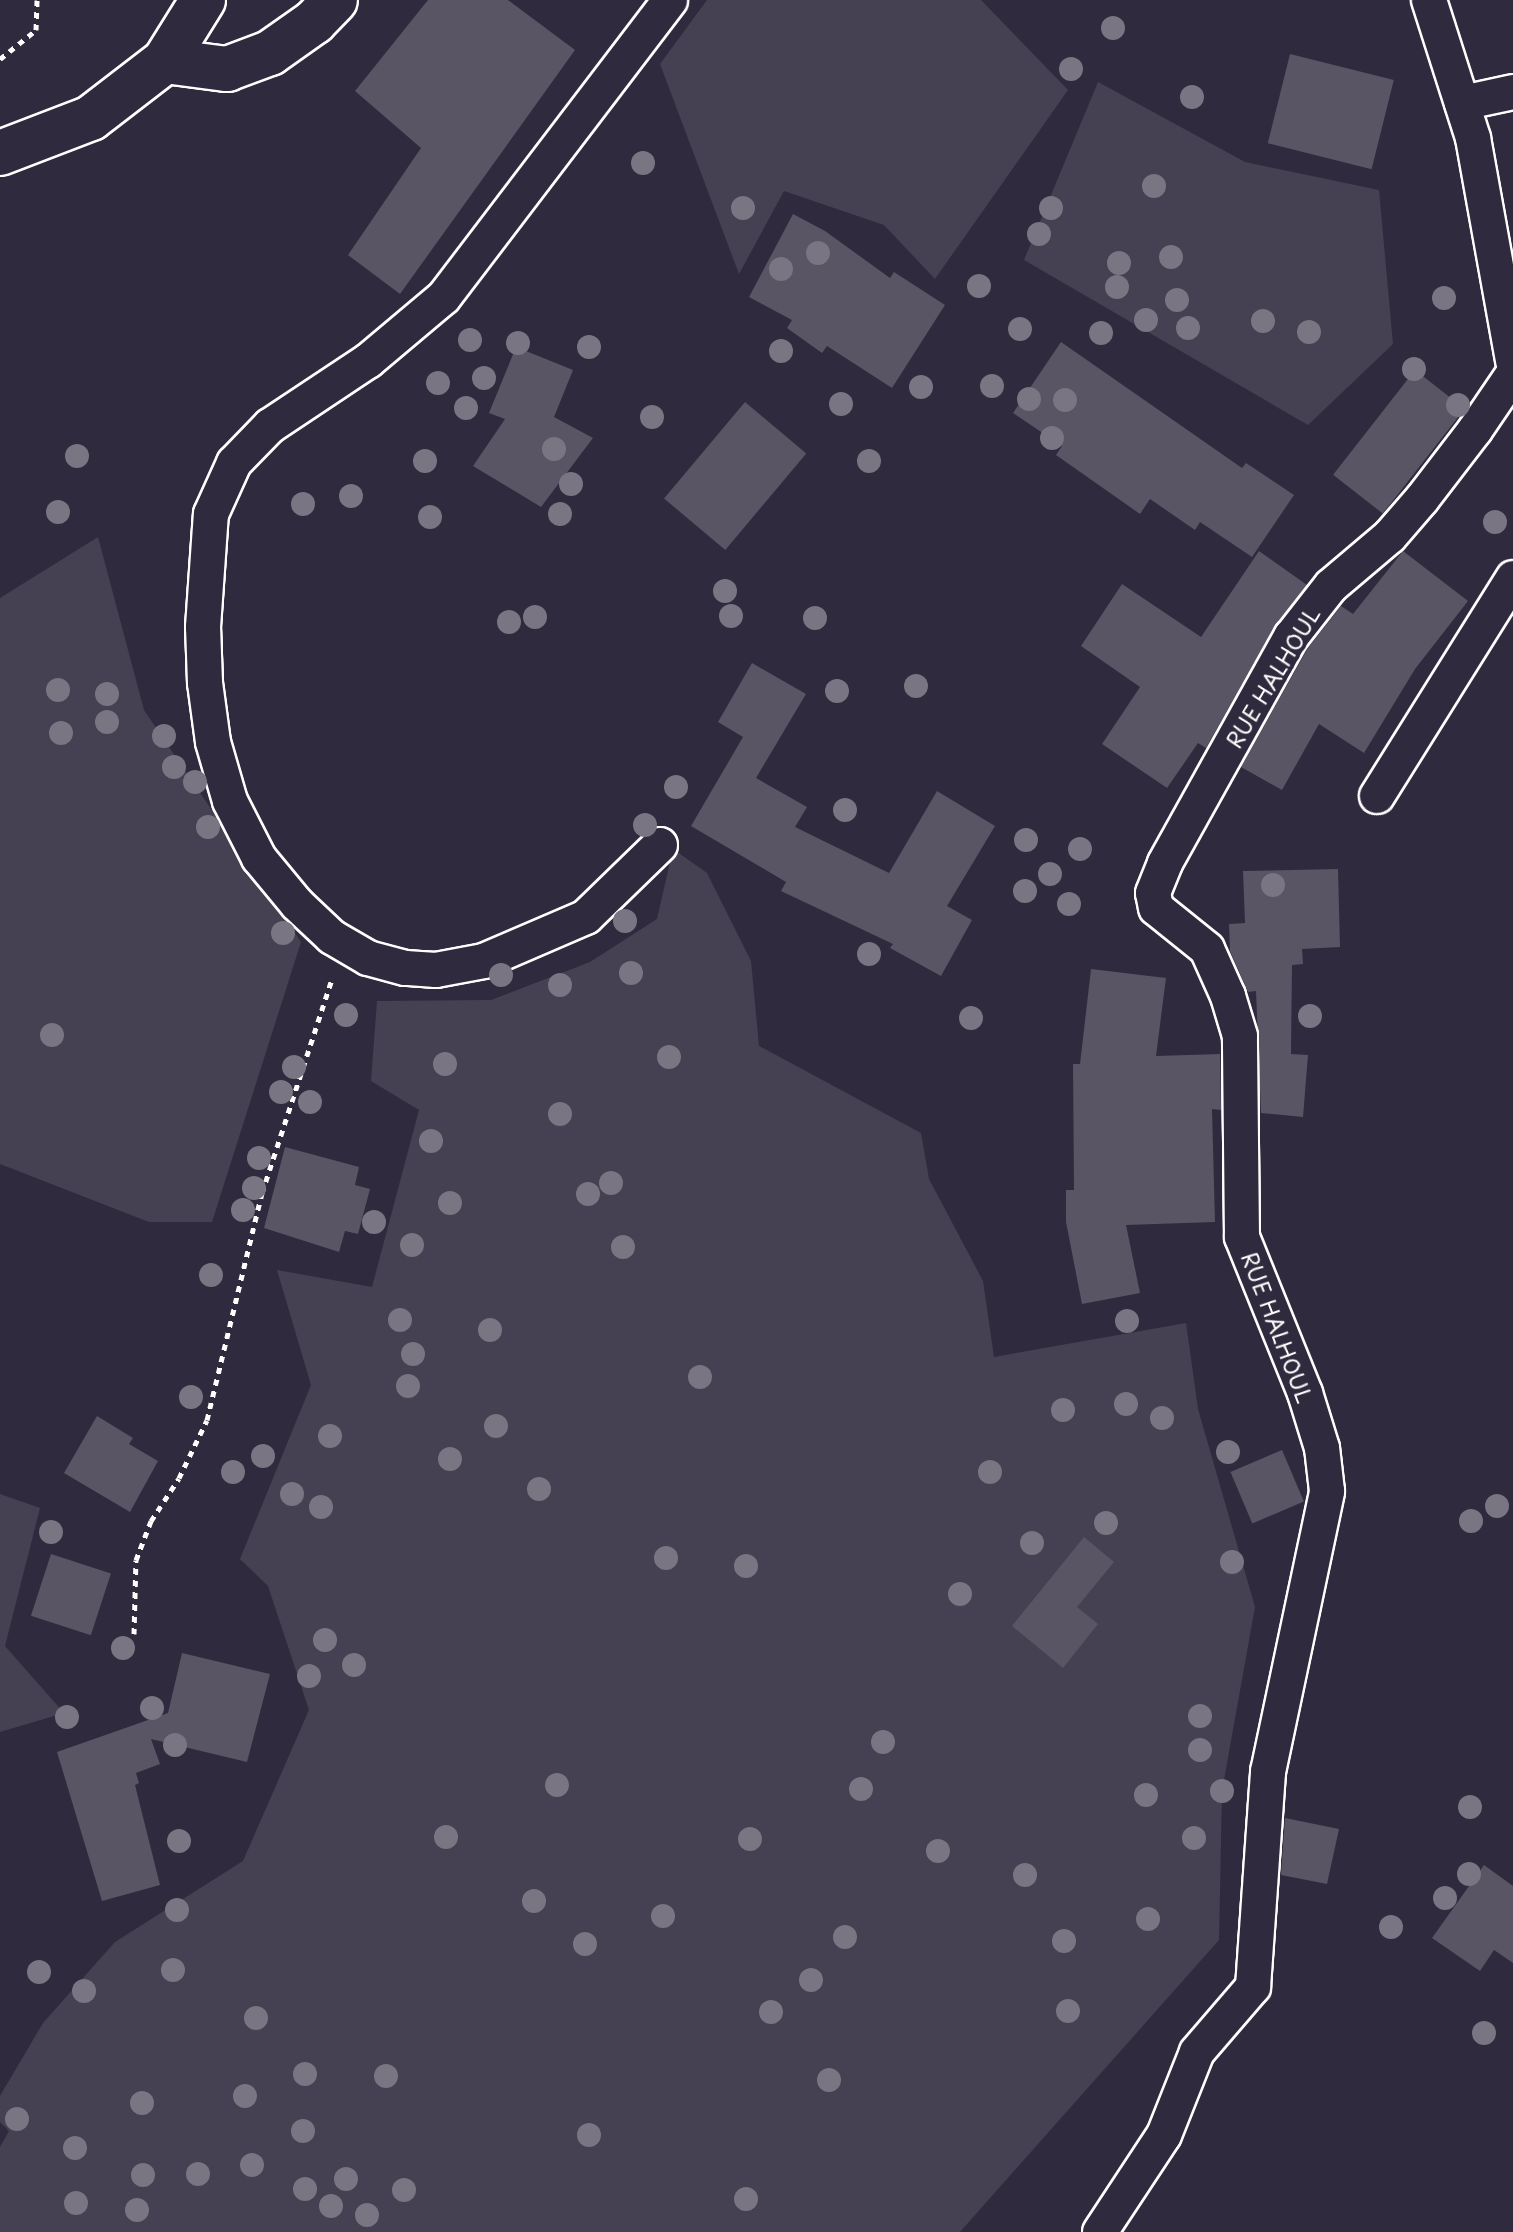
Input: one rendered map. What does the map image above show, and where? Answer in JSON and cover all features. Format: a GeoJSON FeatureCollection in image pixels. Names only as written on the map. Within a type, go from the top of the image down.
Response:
{"type":"FeatureCollection","features":[{"type":"Feature","properties":{"kind":"street"},"geometry":{"type":"LineString","coordinates":[[0,153],[91,118],[165,61],[203,0]]}},
{"type":"Feature","properties":{"kind":"street"},"geometry":{"type":"LineString","coordinates":[[165,61],[227,69],[270,53],[314,22],[335,0]]}},
{"type":"Feature","properties":{"kind":"street"},"geometry":{"type":"LineString","coordinates":[[660,845],[586,917],[484,961],[436,970],[405,968],[368,958],[344,944],[297,904],[259,858],[230,801],[213,742],[205,683],[203,627],[211,514],[234,463],[270,426],[368,361],[444,297],[670,0]]}},
{"type":"Feature","properties":{"kind":"street"},"geometry":{"type":"LineString","coordinates":[[1429,0],[1473,138],[1513,361]]}},
{"type":"Feature","properties":{"kind":"street"},"geometry":{"type":"LineString","coordinates":[[1462,103],[1513,92]]}},
{"type":"Feature","properties":{"kind":"street","name":"RUE HALHOUL"},"geometry":{"type":"LineString","coordinates":[[1100,2232],[1164,2135],[1197,2052],[1253,1987],[1268,1772],[1327,1491],[1322,1448],[1305,1393],[1242,1237],[1240,1036],[1228,996],[1207,949],[1156,908],[1153,893],[1165,863],[1298,627],[1331,586],[1390,536],[1414,508],[1475,430],[1513,374]]}},
{"type":"Feature","properties":{"kind":"street"},"geometry":{"type":"LineString","coordinates":[[1377,796],[1513,578]]}},
{"type":"Feature","properties":{"kind":"path"},"geometry":{"type":"LineString","coordinates":[[0,59],[36,30],[37,0]]}},
{"type":"Feature","properties":{"kind":"path"},"geometry":{"type":"LineString","coordinates":[[134,1634],[136,1560],[151,1521],[179,1478],[207,1420],[262,1193],[344,944]]}},
{"type":"Feature","properties":{"kind":"shaded area"},"geometry":{"type":"Polygon","coordinates":[[[707,0],[981,0],[1068,90],[935,279],[884,225],[784,191],[739,274],[660,64],[707,0]]]}},
{"type":"Feature","properties":{"kind":"shaded area"},"geometry":{"type":"Polygon","coordinates":[[[1098,82],[1245,162],[1379,190],[1393,344],[1308,425],[1024,260],[1098,82]]]}},
{"type":"Feature","properties":{"kind":"shaded area"},"geometry":{"type":"Polygon","coordinates":[[[98,537],[144,710],[301,942],[212,1222],[149,1222],[0,1164],[0,598],[98,537]]]}},
{"type":"Feature","properties":{"kind":"shaded area"},"geometry":{"type":"Polygon","coordinates":[[[673,849],[707,873],[751,961],[759,1046],[921,1133],[929,1179],[983,1281],[994,1357],[1186,1323],[1198,1409],[1255,1607],[1222,1791],[1219,1940],[960,2232],[0,2232],[0,2147],[9,2131],[0,2122],[0,2096],[43,2023],[115,1942],[243,1861],[309,1710],[268,1586],[240,1559],[311,1385],[277,1270],[372,1287],[419,1110],[371,1081],[377,1001],[491,1000],[590,962],[657,919],[673,849]]]}},
{"type":"Feature","properties":{"kind":"shaded area"},"geometry":{"type":"Polygon","coordinates":[[[0,1494],[40,1508],[5,1646],[64,1713],[0,1732],[0,1494]]]}},
{"type":"Feature","properties":{"kind":"building"},"geometry":{"type":"Polygon","coordinates":[[[428,0],[508,0],[575,50],[400,294],[348,255],[421,148],[355,91],[428,0]]]}},
{"type":"Feature","properties":{"kind":"building"},"geometry":{"type":"Polygon","coordinates":[[[1290,54],[1394,80],[1372,169],[1268,143],[1290,54]]]}},
{"type":"Feature","properties":{"kind":"building"},"geometry":{"type":"Polygon","coordinates":[[[793,214],[825,231],[890,278],[894,272],[945,305],[892,388],[827,346],[822,353],[787,328],[792,320],[749,297],[793,214]]]}},
{"type":"Feature","properties":{"kind":"building"},"geometry":{"type":"Polygon","coordinates":[[[1061,342],[1242,468],[1246,463],[1294,495],[1252,557],[1200,522],[1195,530],[1150,499],[1140,514],[1056,455],[1062,446],[1013,413],[1061,342]]]}},
{"type":"Feature","properties":{"kind":"building"},"geometry":{"type":"Polygon","coordinates":[[[516,347],[573,370],[554,417],[593,438],[541,507],[473,466],[505,419],[489,413],[516,347]]]}},
{"type":"Feature","properties":{"kind":"building"},"geometry":{"type":"Polygon","coordinates":[[[1415,370],[1465,409],[1383,514],[1333,475],[1415,370]]]}},
{"type":"Feature","properties":{"kind":"building"},"geometry":{"type":"Polygon","coordinates":[[[745,402],[806,453],[725,550],[664,499],[745,402]]]}},
{"type":"Feature","properties":{"kind":"building"},"geometry":{"type":"Polygon","coordinates":[[[1259,551],[1307,585],[1274,627],[1206,748],[1198,743],[1167,788],[1102,744],[1140,687],[1081,646],[1122,584],[1201,637],[1259,551]]]}},
{"type":"Feature","properties":{"kind":"building"},"geometry":{"type":"Polygon","coordinates":[[[1403,551],[1468,601],[1415,669],[1364,753],[1319,724],[1282,790],[1241,767],[1308,648],[1341,606],[1353,614],[1403,551]]]}},
{"type":"Feature","properties":{"kind":"building"},"geometry":{"type":"Polygon","coordinates":[[[752,663],[806,694],[756,778],[807,807],[795,827],[889,873],[937,791],[995,826],[947,906],[972,920],[941,976],[890,948],[893,944],[781,891],[786,882],[691,826],[743,737],[718,722],[752,663]]]}},
{"type":"Feature","properties":{"kind":"building"},"geometry":{"type":"Polygon","coordinates":[[[1338,869],[1340,947],[1302,949],[1303,964],[1292,965],[1291,1054],[1308,1055],[1303,1117],[1261,1113],[1256,991],[1248,992],[1230,951],[1229,924],[1245,923],[1243,871],[1338,869]]]}},
{"type":"Feature","properties":{"kind":"building"},"geometry":{"type":"Polygon","coordinates":[[[1091,969],[1166,978],[1156,1056],[1220,1054],[1221,1110],[1212,1109],[1215,1222],[1126,1225],[1140,1293],[1082,1304],[1066,1222],[1066,1190],[1074,1190],[1073,1064],[1080,1064],[1091,969]]]}},
{"type":"Feature","properties":{"kind":"building"},"geometry":{"type":"Polygon","coordinates":[[[285,1147],[359,1167],[355,1185],[370,1189],[358,1234],[345,1231],[339,1252],[264,1228],[285,1147]]]}},
{"type":"Feature","properties":{"kind":"building"},"geometry":{"type":"Polygon","coordinates":[[[97,1416],[133,1438],[129,1444],[158,1461],[130,1512],[64,1473],[97,1416]]]}},
{"type":"Feature","properties":{"kind":"building"},"geometry":{"type":"Polygon","coordinates":[[[1282,1450],[1304,1502],[1252,1523],[1230,1472],[1282,1450]]]}},
{"type":"Feature","properties":{"kind":"building"},"geometry":{"type":"Polygon","coordinates":[[[1084,1537],[1114,1562],[1077,1607],[1098,1624],[1063,1668],[1012,1626],[1084,1537]]]}},
{"type":"Feature","properties":{"kind":"building"},"geometry":{"type":"Polygon","coordinates":[[[51,1554],[111,1573],[91,1635],[31,1616],[51,1554]]]}},
{"type":"Feature","properties":{"kind":"building"},"geometry":{"type":"Polygon","coordinates":[[[182,1653],[270,1674],[247,1762],[151,1739],[160,1764],[136,1773],[139,1783],[135,1785],[160,1885],[102,1901],[57,1752],[168,1713],[182,1653]]]}},
{"type":"Feature","properties":{"kind":"building"},"geometry":{"type":"Polygon","coordinates":[[[1285,1818],[1339,1829],[1327,1884],[1281,1875],[1285,1818]]]}},
{"type":"Feature","properties":{"kind":"building"},"geometry":{"type":"Polygon","coordinates":[[[1484,1865],[1513,1886],[1513,1963],[1494,1950],[1480,1971],[1432,1938],[1484,1865]]]}}]}
